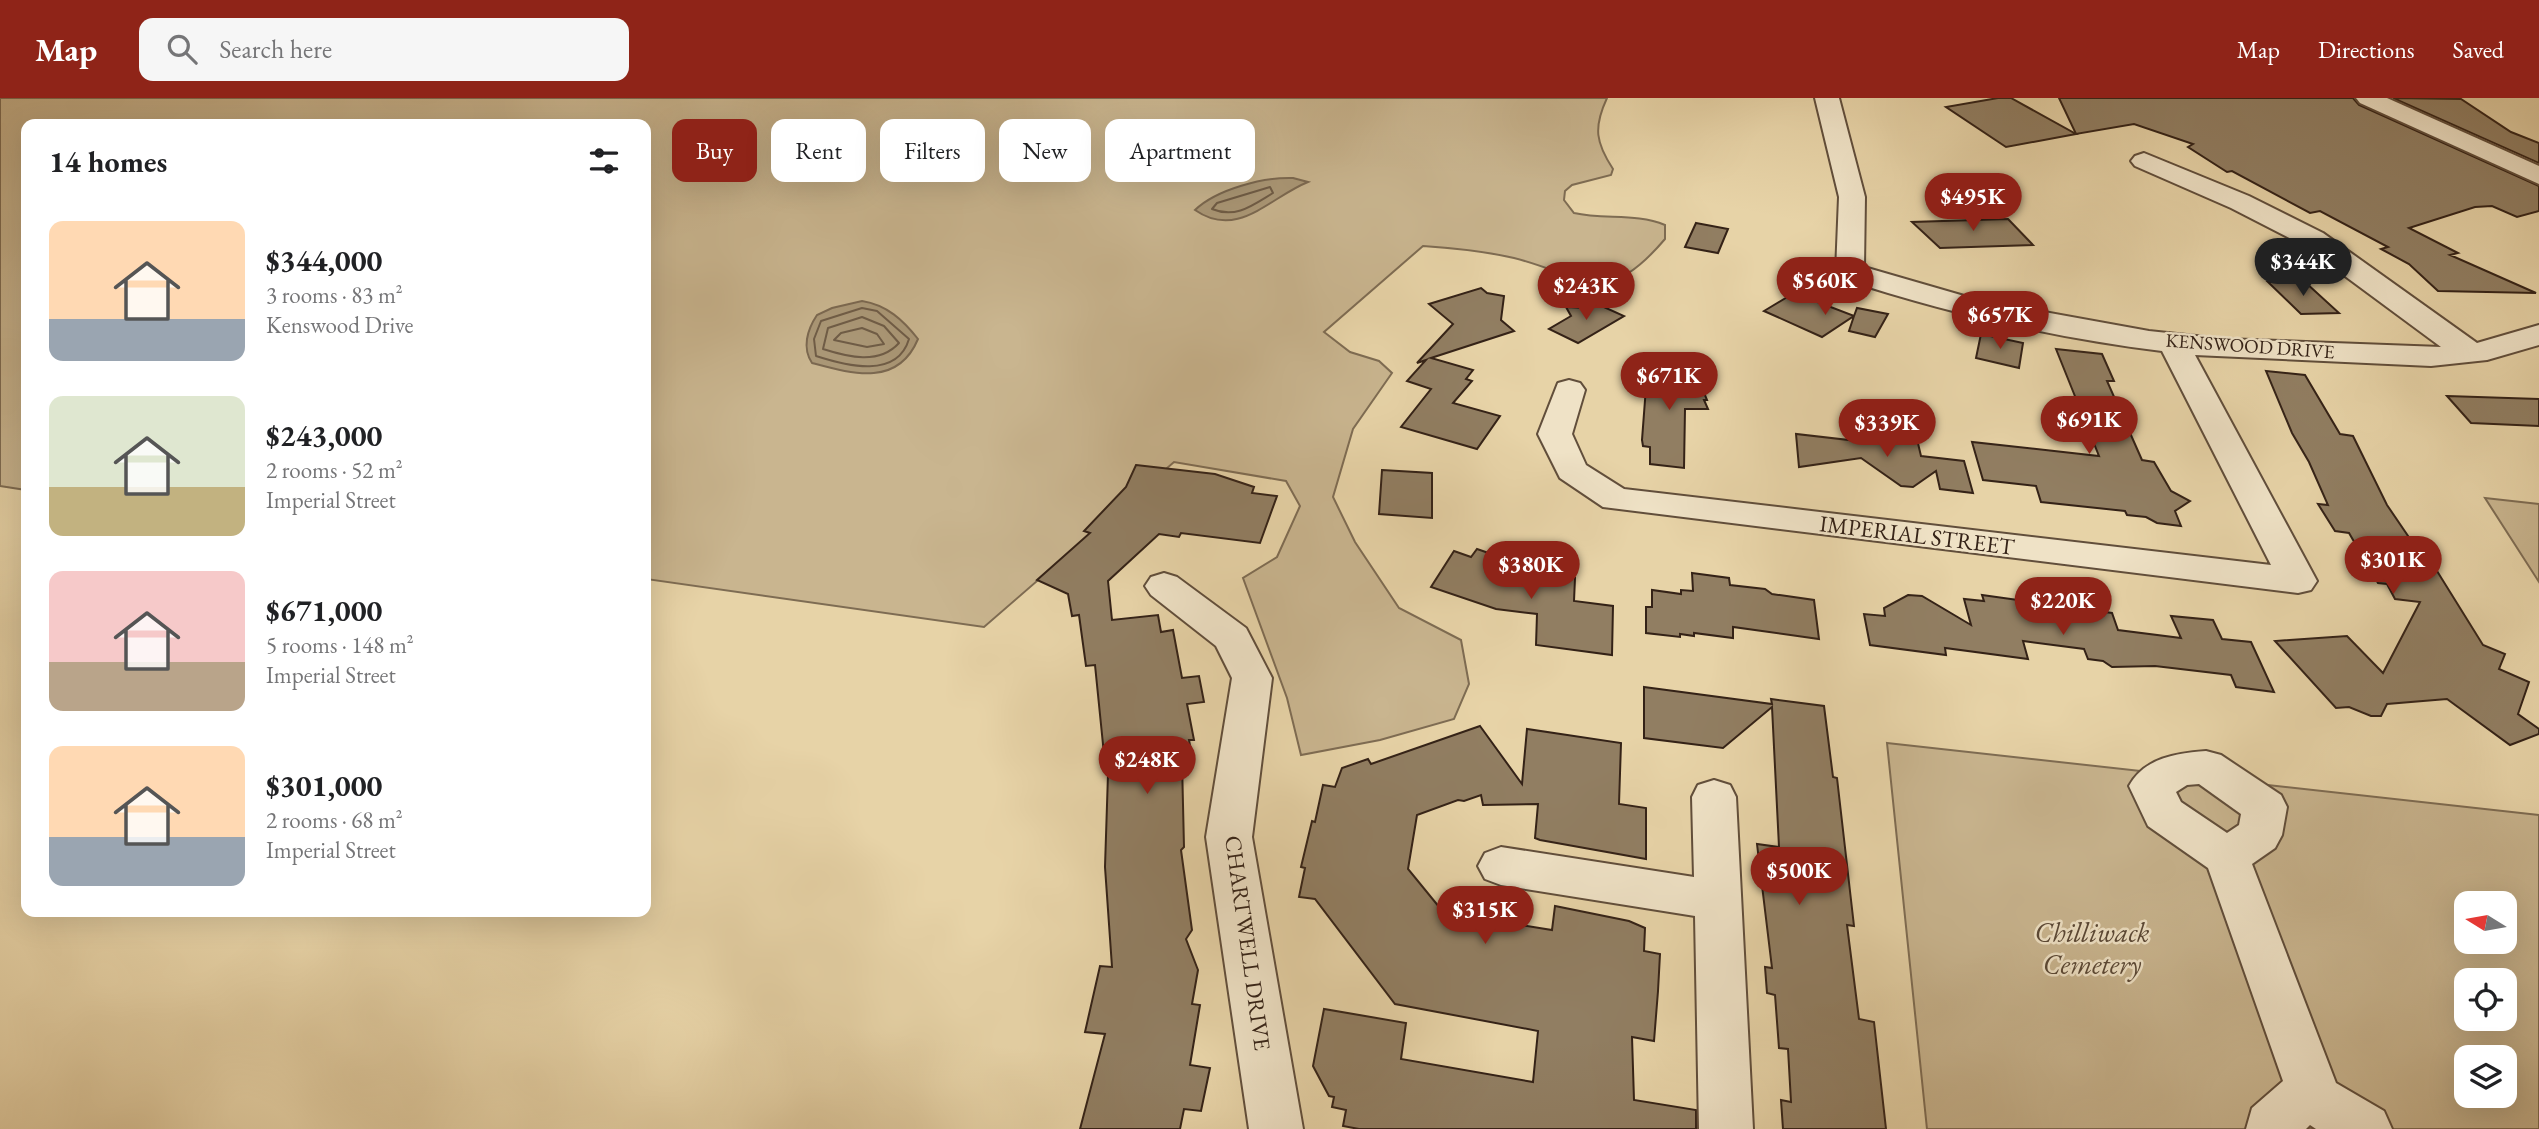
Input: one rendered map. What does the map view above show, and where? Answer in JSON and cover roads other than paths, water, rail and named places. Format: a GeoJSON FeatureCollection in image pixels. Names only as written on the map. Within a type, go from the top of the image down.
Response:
{"type":"FeatureCollection","features":[{"type":"Feature","properties":{"kind":"street","name":"KENSWOOD DRIVE"},"geometry":{"type":"LineString","coordinates":[[1827,98],[1852,197],[1850,272],[1964,306],[2173,343],[2402,355],[2470,353],[2516,346],[2539,334]]}},
{"type":"Feature","properties":{"kind":"street"},"geometry":{"type":"LineString","coordinates":[[2368,98],[2539,176]]}},
{"type":"Feature","properties":{"kind":"street"},"geometry":{"type":"LineString","coordinates":[[2144,161],[2240,202],[2314,239],[2470,353]]}},
{"type":"Feature","properties":{"kind":"street","name":"IMPERIAL STREET"},"geometry":{"type":"LineString","coordinates":[[1569,390],[1555,434],[1572,471],[1615,499],[2298,581],[2173,343]]}},
{"type":"Feature","properties":{"kind":"street","name":"CHARTWELL DRIVE"},"geometry":{"type":"LineString","coordinates":[[1164,586],[1232,638],[1252,678],[1229,837],[1276,1129]]}},
{"type":"Feature","properties":{"kind":"street"},"geometry":{"type":"LineString","coordinates":[[1714,797],[1726,1129]]}},
{"type":"Feature","properties":{"kind":"street"},"geometry":{"type":"LineString","coordinates":[[2227,857],[2316,1100]]}},
{"type":"Feature","properties":{"kind":"street"},"geometry":{"type":"LineString","coordinates":[[1501,866],[1717,900]]}},
{"type":"Feature","properties":{"kind":"street"},"geometry":{"type":"LineString","coordinates":[[2273,1129],[2272,1126],[2300,1099],[2316,1100],[2365,1129]]}},
{"type":"Feature","properties":{"kind":"water"},"geometry":{"type":"Polygon","coordinates":[[[1293,178],[1308,182],[1240,218],[1211,218],[1195,210],[1228,190],[1269,180],[1293,178]]]}},
{"type":"Feature","properties":{"kind":"water"},"geometry":{"type":"Polygon","coordinates":[[[862,301],[887,310],[912,332],[918,339],[909,354],[899,365],[873,373],[843,371],[812,363],[807,351],[807,339],[817,315],[832,308],[862,301]]]}},
{"type":"Feature","properties":{"kind":"park label","name":"Chilliwack Cemetery"},"geometry":{"type":"Point","coordinates":[2092,948]}}]}
